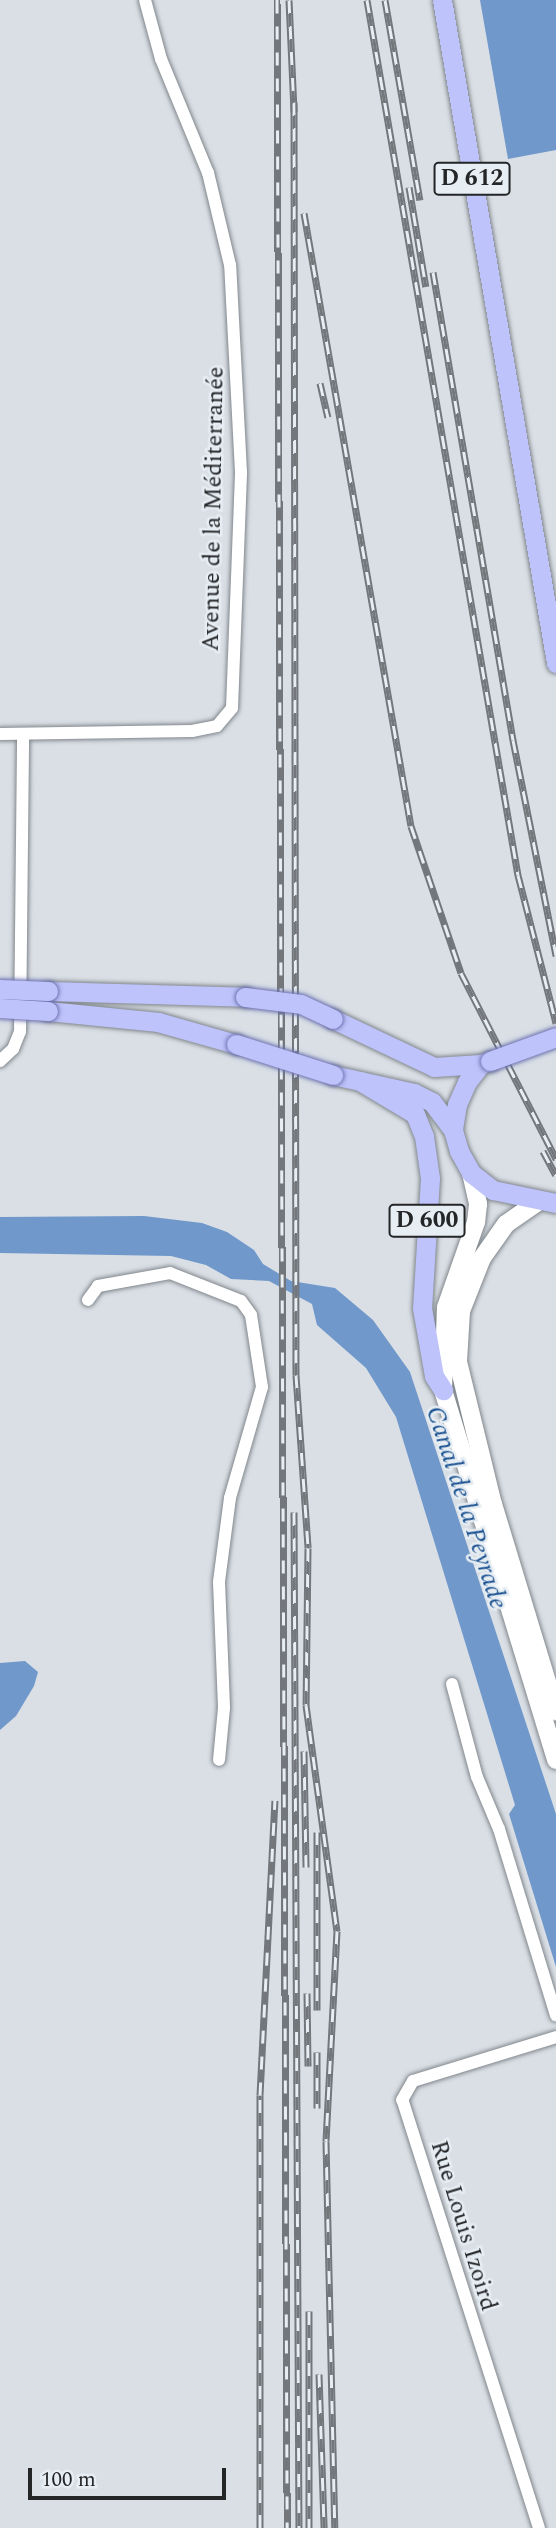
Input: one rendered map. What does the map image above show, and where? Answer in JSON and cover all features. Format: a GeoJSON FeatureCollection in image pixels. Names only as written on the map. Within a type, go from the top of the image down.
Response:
{"type":"FeatureCollection","features":[{"type":"Feature","properties":{"kind":"main road","name":"D 612"},"geometry":{"type":"LineString","coordinates":[[442,0],[556,663]]}},
{"type":"Feature","properties":{"kind":"main road","name":"D 612"},"geometry":{"type":"LineString","coordinates":[[546,603],[556,632]]}},
{"type":"Feature","properties":{"kind":"main road"},"geometry":{"type":"LineString","coordinates":[[0,989],[245,997],[300,1004],[435,1068],[486,1063],[556,1037]]}},
{"type":"Feature","properties":{"kind":"main road","name":"D 600"},"geometry":{"type":"LineString","coordinates":[[0,1009],[158,1022],[333,1075],[423,1098],[445,1115],[453,1130]]}},
{"type":"Feature","properties":{"kind":"main road"},"geometry":{"type":"LineString","coordinates":[[486,1063],[457,1104],[453,1130],[471,1173],[478,1204],[476,1222],[446,1307],[443,1390],[556,1760]]}},
{"type":"Feature","properties":{"kind":"main road","name":"D 600"},"geometry":{"type":"LineString","coordinates":[[360,1081],[415,1114],[424,1136],[430,1178],[422,1308],[434,1376],[443,1390]]}},
{"type":"Feature","properties":{"kind":"main road"},"geometry":{"type":"LineString","coordinates":[[471,1173],[492,1190],[547,1202]]}},
{"type":"Feature","properties":{"kind":"main road"},"geometry":{"type":"LineString","coordinates":[[547,1202],[506,1224],[482,1258],[461,1311],[458,1362],[486,1481],[556,1712]]}},
{"type":"Feature","properties":{"kind":"street","name":"Avenue de la Méditerranée"},"geometry":{"type":"LineString","coordinates":[[0,734],[192,731],[218,726],[232,708],[241,472],[230,265],[211,183],[161,60],[145,0]]}},
{"type":"Feature","properties":{"kind":"street"},"geometry":{"type":"LineString","coordinates":[[0,1061],[13,1049],[20,1032],[23,734]]}},
{"type":"Feature","properties":{"kind":"street"},"geometry":{"type":"LineString","coordinates":[[88,1300],[98,1286],[170,1273],[241,1301],[251,1315],[262,1387],[230,1498],[219,1583],[224,1708],[219,1760]]}},
{"type":"Feature","properties":{"kind":"street"},"geometry":{"type":"LineString","coordinates":[[452,1684],[486,1806],[499,1829],[556,2015]]}},
{"type":"Feature","properties":{"kind":"street","name":"Rue Louis Izoird"},"geometry":{"type":"LineString","coordinates":[[539,2528],[402,2100],[413,2081],[556,2037]]}},
{"type":"Feature","properties":{"kind":"water"},"geometry":{"type":"Polygon","coordinates":[[[480,0],[556,0],[556,150],[508,159],[480,0]]]}},
{"type":"Feature","properties":{"kind":"water"},"geometry":{"type":"Polygon","coordinates":[[[144,1216],[202,1223],[227,1232],[254,1250],[263,1264],[291,1281],[335,1288],[373,1320],[410,1372],[556,1814],[556,1967],[509,1814],[515,1805],[396,1417],[366,1368],[317,1325],[312,1304],[269,1281],[231,1279],[206,1265],[171,1256],[0,1253],[0,1217],[144,1216]]]}},
{"type":"Feature","properties":{"kind":"water"},"geometry":{"type":"Polygon","coordinates":[[[25,1661],[38,1672],[34,1686],[16,1716],[0,1730],[0,1663],[25,1661]]]}},
{"type":"Feature","properties":{"kind":"railway"},"geometry":{"type":"LineString","coordinates":[[277,0],[287,2528]]}},
{"type":"Feature","properties":{"kind":"railway"},"geometry":{"type":"LineString","coordinates":[[289,0],[294,112]]}},
{"type":"Feature","properties":{"kind":"railway"},"geometry":{"type":"LineString","coordinates":[[367,0],[518,875],[556,1023]]}},
{"type":"Feature","properties":{"kind":"railway"},"geometry":{"type":"LineString","coordinates":[[385,0],[420,200]]}},
{"type":"Feature","properties":{"kind":"railway"},"geometry":{"type":"LineString","coordinates":[[294,102],[296,1375],[308,1548],[306,1705],[337,1931],[326,2141],[335,2528]]}},
{"type":"Feature","properties":{"kind":"railway"},"geometry":{"type":"LineString","coordinates":[[409,187],[426,287]]}},
{"type":"Feature","properties":{"kind":"railway"},"geometry":{"type":"LineString","coordinates":[[304,213],[411,826],[461,973],[556,1159]]}},
{"type":"Feature","properties":{"kind":"railway"},"geometry":{"type":"LineString","coordinates":[[433,272],[513,740],[556,956]]}},
{"type":"Feature","properties":{"kind":"railway"},"geometry":{"type":"LineString","coordinates":[[320,383],[328,417]]}},
{"type":"Feature","properties":{"kind":"railway"},"geometry":{"type":"LineString","coordinates":[[543,1151],[556,1175]]}},
{"type":"Feature","properties":{"kind":"railway"},"geometry":{"type":"LineString","coordinates":[[294,1512],[299,2528]]}},
{"type":"Feature","properties":{"kind":"railway"},"geometry":{"type":"LineString","coordinates":[[304,1751],[306,1867]]}},
{"type":"Feature","properties":{"kind":"railway"},"geometry":{"type":"LineString","coordinates":[[260,2528],[260,2095],[275,1800]]}},
{"type":"Feature","properties":{"kind":"railway"},"geometry":{"type":"LineString","coordinates":[[317,1832],[317,2010]]}},
{"type":"Feature","properties":{"kind":"railway"},"geometry":{"type":"LineString","coordinates":[[307,1993],[308,2066]]}},
{"type":"Feature","properties":{"kind":"railway"},"geometry":{"type":"LineString","coordinates":[[317,2052],[317,2108]]}},
{"type":"Feature","properties":{"kind":"railway"},"geometry":{"type":"LineString","coordinates":[[309,2311],[309,2528]]}},
{"type":"Feature","properties":{"kind":"railway"},"geometry":{"type":"LineString","coordinates":[[319,2374],[324,2528]]}},
{"type":"Feature","properties":{"kind":"water label","name":"Canal de la Peyrade"},"geometry":{"type":"Point","coordinates":[466,1508]}}]}
